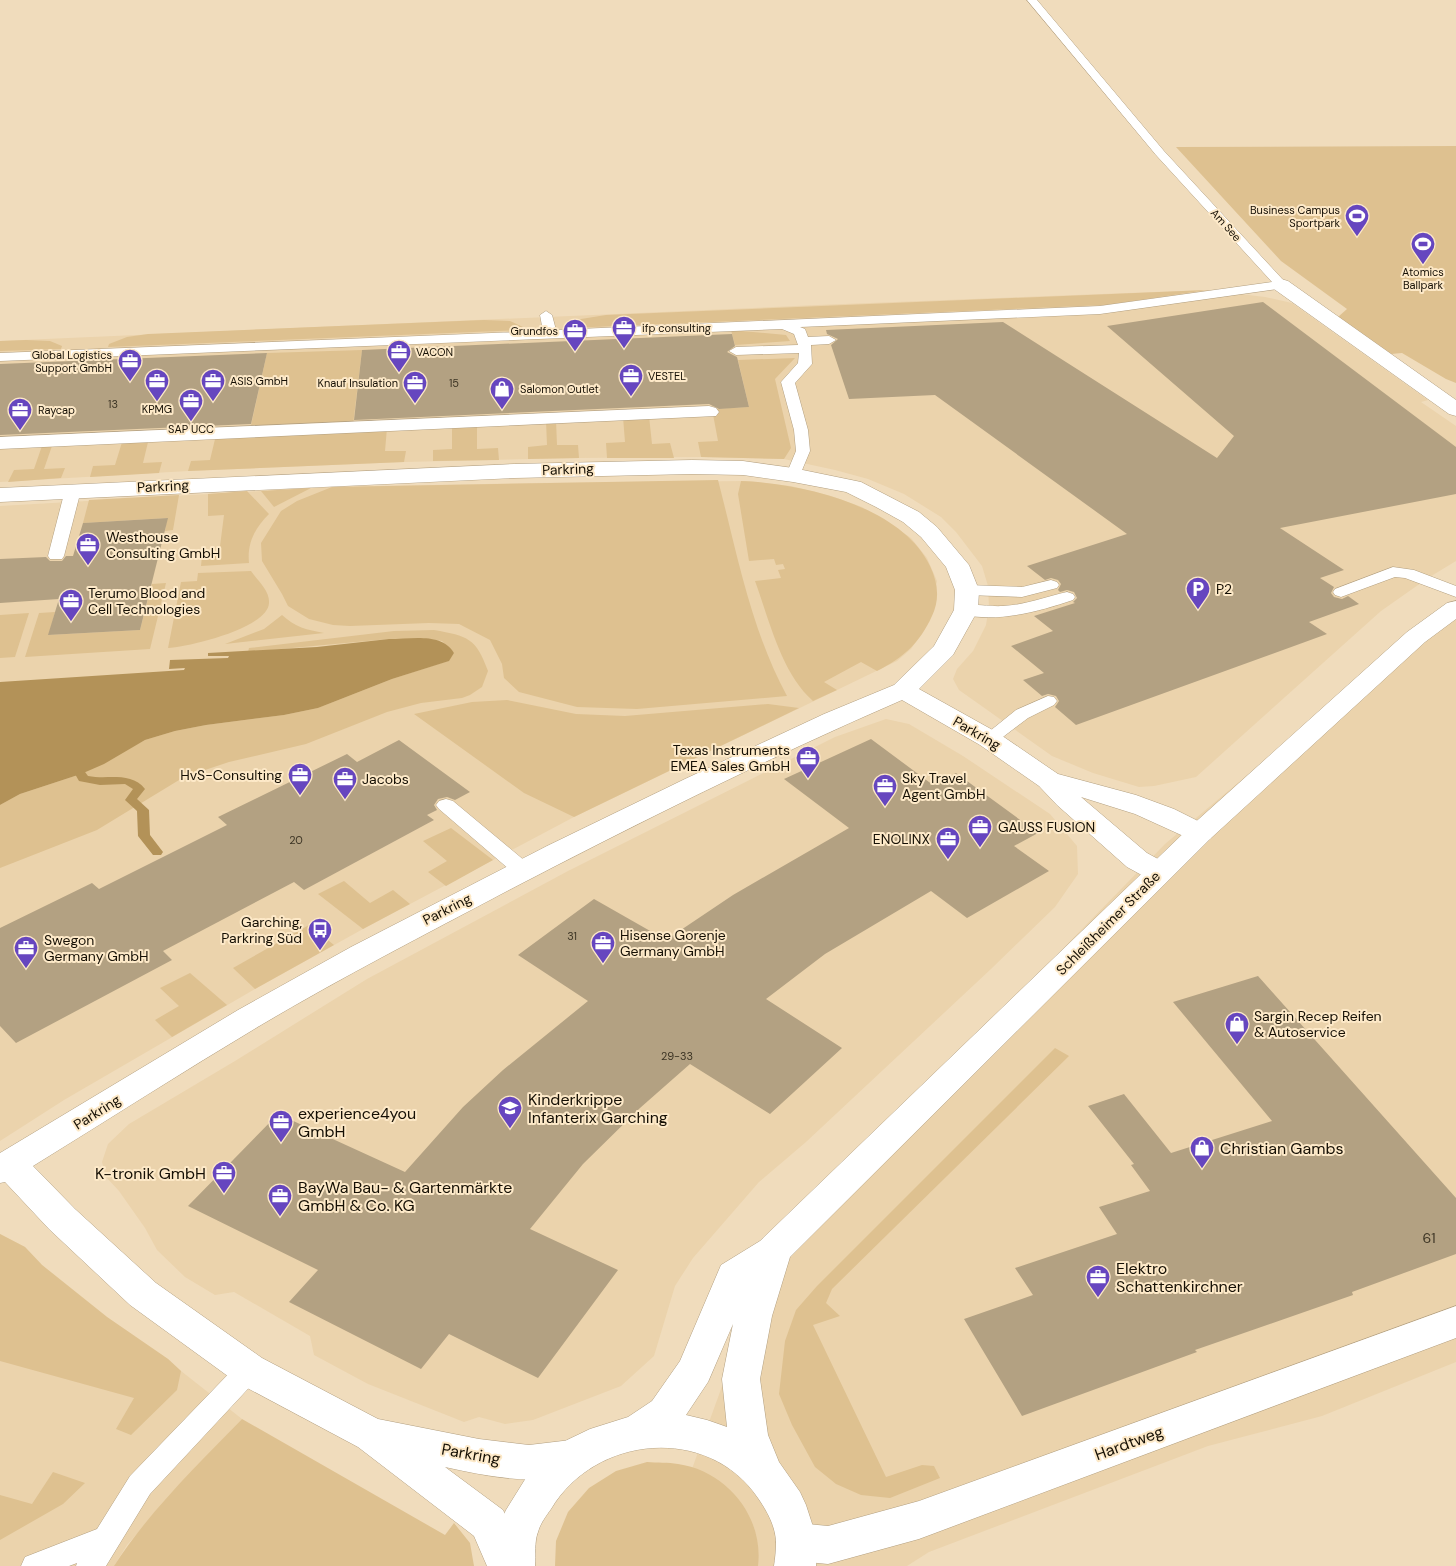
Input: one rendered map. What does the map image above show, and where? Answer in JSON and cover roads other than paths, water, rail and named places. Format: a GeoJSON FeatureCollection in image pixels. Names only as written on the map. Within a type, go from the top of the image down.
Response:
{"type":"FeatureCollection","features":[{"type":"Feature","properties":{"kind":"street","name":"Am See"},"geometry":{"type":"LineString","coordinates":[[1281,284],[1456,410]]}},
{"type":"Feature","properties":{"kind":"street"},"geometry":{"type":"LineString","coordinates":[[0,443],[709,412]]}},
{"type":"Feature","properties":{"kind":"street","name":"Parkring"},"geometry":{"type":"LineString","coordinates":[[0,495],[73,490],[604,468],[743,468],[793,475],[853,487],[911,517],[929,532],[957,565],[966,600],[944,650],[903,690],[833,720],[703,781],[450,908],[332,970],[249,1018],[5,1167],[143,1294],[249,1370],[372,1435],[489,1523],[508,1566]]}},
{"type":"Feature","properties":{"kind":"street","name":"Schleißheimer Straße"},"geometry":{"type":"LineString","coordinates":[[639,1431],[666,1413],[695,1370],[734,1276],[772,1251],[1200,832],[1416,637],[1456,608]]}},
{"type":"Feature","properties":{"kind":"street","name":"Parkring"},"geometry":{"type":"LineString","coordinates":[[903,690],[989,738],[1049,780],[1067,800],[1137,860],[1159,872]]}},
{"type":"Feature","properties":{"kind":"street","name":"Parkring"},"geometry":{"type":"LineString","coordinates":[[1049,780],[1088,789],[1132,804],[1178,821],[1200,832]]}},
{"type":"Feature","properties":{"kind":"street","name":"Schleißheimer Straße"},"geometry":{"type":"LineString","coordinates":[[772,1251],[770,1267],[753,1316],[741,1379],[748,1435],[764,1473],[786,1505],[796,1554]]}},
{"type":"Feature","properties":{"kind":"street","name":"Hardtweg"},"geometry":{"type":"LineString","coordinates":[[796,1554],[919,1520],[1456,1322]]}},
{"type":"Feature","properties":{"kind":"street","name":"Schleißheimer Straße"},"geometry":{"type":"LineString","coordinates":[[514,1566],[517,1531],[538,1490],[571,1458],[603,1440],[639,1431],[674,1431],[708,1437],[738,1452],[764,1473]]}},
{"type":"Feature","properties":{"kind":"street","name":"Parkring"},"geometry":{"type":"LineString","coordinates":[[372,1435],[479,1457],[529,1463],[571,1458]]}},
{"type":"Feature","properties":{"kind":"lane","name":"Am See"},"geometry":{"type":"LineString","coordinates":[[1032,0],[1160,153],[1281,284]]}},
{"type":"Feature","properties":{"kind":"lane"},"geometry":{"type":"LineString","coordinates":[[0,356],[1100,310],[1281,284]]}},
{"type":"Feature","properties":{"kind":"lane"},"geometry":{"type":"LineString","coordinates":[[546,316],[550,334]]}},
{"type":"Feature","properties":{"kind":"lane"},"geometry":{"type":"LineString","coordinates":[[784,324],[800,332],[804,345],[805,364],[788,382],[801,430],[803,451],[793,475]]}},
{"type":"Feature","properties":{"kind":"lane"},"geometry":{"type":"LineString","coordinates":[[736,351],[804,345],[829,340]]}},
{"type":"Feature","properties":{"kind":"lane"},"geometry":{"type":"LineString","coordinates":[[56,556],[73,490]]}},
{"type":"Feature","properties":{"kind":"lane"},"geometry":{"type":"LineString","coordinates":[[1341,592],[1393,572],[1408,573],[1456,592]]}},
{"type":"Feature","properties":{"kind":"lane"},"geometry":{"type":"LineString","coordinates":[[966,600],[1022,592],[1051,585]]}},
{"type":"Feature","properties":{"kind":"lane"},"geometry":{"type":"LineString","coordinates":[[966,600],[977,612],[1011,611],[1032,608],[1067,597]]}},
{"type":"Feature","properties":{"kind":"lane"},"geometry":{"type":"LineString","coordinates":[[989,738],[1022,714],[1048,701]]}},
{"type":"Feature","properties":{"kind":"lane"},"geometry":{"type":"LineString","coordinates":[[446,805],[524,871]]}},
{"type":"Feature","properties":{"kind":"lane"},"geometry":{"type":"LineString","coordinates":[[90,1566],[140,1485],[249,1370]]}},
{"type":"Feature","properties":{"kind":"lane"},"geometry":{"type":"LineString","coordinates":[[35,1566],[107,1538]]}},
{"type":"Feature","properties":{"kind":"waterway"},"geometry":{"type":"LineString","coordinates":[[81,774],[83,779],[100,782],[121,780],[131,782],[139,789],[131,800],[143,810],[144,836],[157,852]]}},
{"type":"Feature","properties":{"kind":"place","name":"Business Campus Sportpark"},"geometry":{"type":"Point","coordinates":[1357,237]}},
{"type":"Feature","properties":{"kind":"place","name":"Atomics Ballpark"},"geometry":{"type":"Point","coordinates":[1423,265]}},
{"type":"Feature","properties":{"kind":"place","name":"ifp consulting"},"geometry":{"type":"Point","coordinates":[624,349]}},
{"type":"Feature","properties":{"kind":"place","name":"Grundfos"},"geometry":{"type":"Point","coordinates":[575,352]}},
{"type":"Feature","properties":{"kind":"place","name":"VACON"},"geometry":{"type":"Point","coordinates":[399,373]}},
{"type":"Feature","properties":{"kind":"place","name":"Global Logistics Support GmbH"},"geometry":{"type":"Point","coordinates":[130,382]}},
{"type":"Feature","properties":{"kind":"place","name":"VESTEL"},"geometry":{"type":"Point","coordinates":[631,397]}},
{"type":"Feature","properties":{"kind":"place","name":"KPMG"},"geometry":{"type":"Point","coordinates":[157,402]}},
{"type":"Feature","properties":{"kind":"place","name":"ASIS GmbH"},"geometry":{"type":"Point","coordinates":[213,402]}},
{"type":"Feature","properties":{"kind":"place","name":"Knauf Insulation"},"geometry":{"type":"Point","coordinates":[415,404]}},
{"type":"Feature","properties":{"kind":"place","name":"Salomon Outlet"},"geometry":{"type":"Point","coordinates":[502,410]}},
{"type":"Feature","properties":{"kind":"place","name":"SAP UCC"},"geometry":{"type":"Point","coordinates":[191,422]}},
{"type":"Feature","properties":{"kind":"place","name":"Raycap"},"geometry":{"type":"Point","coordinates":[20,431]}},
{"type":"Feature","properties":{"kind":"place","name":"Westhouse Consulting GmbH"},"geometry":{"type":"Point","coordinates":[88,566]}},
{"type":"Feature","properties":{"kind":"place","name":"P2"},"geometry":{"type":"Point","coordinates":[1198,610]}},
{"type":"Feature","properties":{"kind":"place","name":"Terumo Blood and Cell Technologies"},"geometry":{"type":"Point","coordinates":[71,622]}},
{"type":"Feature","properties":{"kind":"place","name":"Texas Instruments EMEA Sales GmbH"},"geometry":{"type":"Point","coordinates":[808,779]}},
{"type":"Feature","properties":{"kind":"place","name":"HvS-Consulting"},"geometry":{"type":"Point","coordinates":[300,796]}},
{"type":"Feature","properties":{"kind":"place","name":"Jacobs"},"geometry":{"type":"Point","coordinates":[345,800]}},
{"type":"Feature","properties":{"kind":"place","name":"Sky Travel Agent GmbH"},"geometry":{"type":"Point","coordinates":[885,807]}},
{"type":"Feature","properties":{"kind":"place","name":"GAUSS FUSION"},"geometry":{"type":"Point","coordinates":[980,848]}},
{"type":"Feature","properties":{"kind":"place","name":"ENOLINX"},"geometry":{"type":"Point","coordinates":[948,860]}},
{"type":"Feature","properties":{"kind":"place","name":"Garching, Parkring Süd"},"geometry":{"type":"Point","coordinates":[320,951]}},
{"type":"Feature","properties":{"kind":"place","name":"Hisense Gorenje Germany GmbH"},"geometry":{"type":"Point","coordinates":[603,964]}},
{"type":"Feature","properties":{"kind":"place","name":"Swegon Germany GmbH"},"geometry":{"type":"Point","coordinates":[26,969]}},
{"type":"Feature","properties":{"kind":"place","name":"Sargin Recep Reifen & Autoservice"},"geometry":{"type":"Point","coordinates":[1237,1045]}},
{"type":"Feature","properties":{"kind":"place","name":"Kinderkrippe Infanterix Garching"},"geometry":{"type":"Point","coordinates":[510,1129]}},
{"type":"Feature","properties":{"kind":"place","name":"experience4you GmbH"},"geometry":{"type":"Point","coordinates":[281,1143]}},
{"type":"Feature","properties":{"kind":"place","name":"Christian Gambs"},"geometry":{"type":"Point","coordinates":[1202,1169]}},
{"type":"Feature","properties":{"kind":"place","name":"K-tronik GmbH"},"geometry":{"type":"Point","coordinates":[224,1194]}},
{"type":"Feature","properties":{"kind":"place","name":"BayWa Bau- & Gartenmärkte GmbH & Co. KG"},"geometry":{"type":"Point","coordinates":[280,1217]}},
{"type":"Feature","properties":{"kind":"place","name":"Elektro Schattenkirchner"},"geometry":{"type":"Point","coordinates":[1098,1298]}}]}
